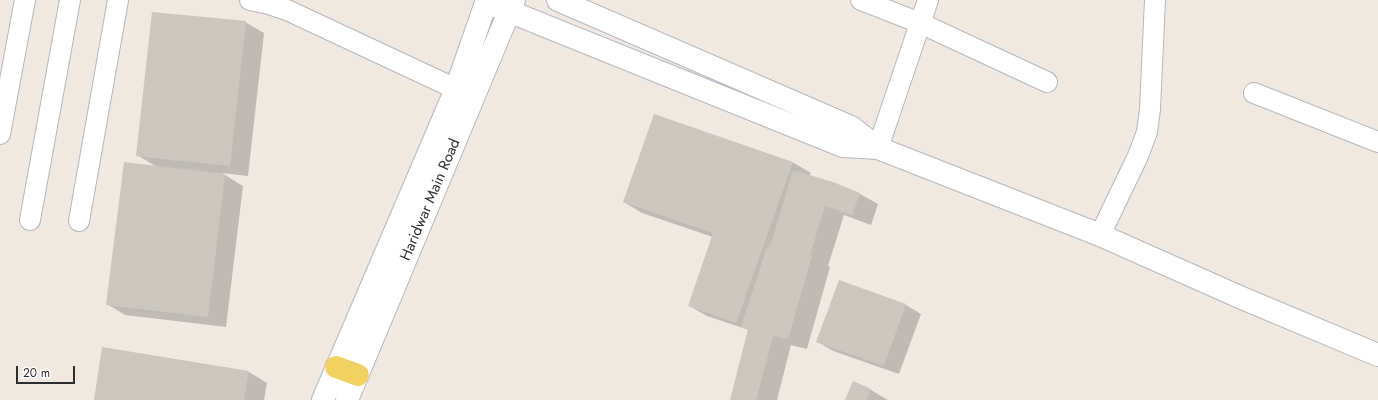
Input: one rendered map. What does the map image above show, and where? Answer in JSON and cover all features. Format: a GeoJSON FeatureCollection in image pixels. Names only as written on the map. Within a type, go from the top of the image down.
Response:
{"type":"FeatureCollection","features":[{"type":"Feature","properties":{"kind":"main road"},"geometry":{"type":"LineString","coordinates":[[558,0],[850,127],[878,148],[1100,235],[1242,298],[1378,355]]}},
{"type":"Feature","properties":{"kind":"main road","name":"Haridwar Main Road"},"geometry":{"type":"LineString","coordinates":[[323,400],[456,89],[487,1]]}},
{"type":"Feature","properties":{"kind":"main road"},"geometry":{"type":"LineString","coordinates":[[487,1],[512,6],[843,146],[878,148]]}},
{"type":"Feature","properties":{"kind":"main road","name":"Haridwar Main Road"},"geometry":{"type":"LineString","coordinates":[[347,400],[512,6]]}},
{"type":"Feature","properties":{"kind":"main road"},"geometry":{"type":"LineString","coordinates":[[336,367],[358,375]]}},
{"type":"Feature","properties":{"kind":"street"},"geometry":{"type":"LineString","coordinates":[[0,134],[25,0]]}},
{"type":"Feature","properties":{"kind":"street"},"geometry":{"type":"LineString","coordinates":[[30,220],[70,0]]}},
{"type":"Feature","properties":{"kind":"street"},"geometry":{"type":"LineString","coordinates":[[79,221],[118,0]]}},
{"type":"Feature","properties":{"kind":"street"},"geometry":{"type":"LineString","coordinates":[[250,0],[287,10],[456,89]]}},
{"type":"Feature","properties":{"kind":"street"},"geometry":{"type":"LineString","coordinates":[[861,0],[920,23],[1047,82]]}},
{"type":"Feature","properties":{"kind":"street"},"geometry":{"type":"LineString","coordinates":[[878,148],[928,0]]}},
{"type":"Feature","properties":{"kind":"street"},"geometry":{"type":"LineString","coordinates":[[1100,235],[1138,156],[1147,132],[1150,108],[1155,0]]}},
{"type":"Feature","properties":{"kind":"street"},"geometry":{"type":"LineString","coordinates":[[1254,93],[1378,142]]}},
{"type":"Feature","properties":{"kind":"building"},"geometry":{"type":"Polygon","coordinates":[[[152,12],[246,21],[230,166],[136,156],[152,12]]]}},
{"type":"Feature","properties":{"kind":"building"},"geometry":{"type":"Polygon","coordinates":[[[654,114],[793,162],[736,323],[688,306],[713,233],[623,202],[654,114]]]}},
{"type":"Feature","properties":{"kind":"building"},"geometry":{"type":"Polygon","coordinates":[[[124,162],[225,174],[208,317],[106,305],[124,162]]]}},
{"type":"Feature","properties":{"kind":"building"},"geometry":{"type":"Polygon","coordinates":[[[793,170],[833,182],[860,193],[852,215],[825,206],[810,255],[812,256],[788,339],[773,336],[756,400],[730,400],[748,329],[741,327],[767,247],[770,247],[793,170]]]}},
{"type":"Feature","properties":{"kind":"building"},"geometry":{"type":"Polygon","coordinates":[[[839,280],[906,304],[884,366],[816,342],[839,280]]]}},
{"type":"Feature","properties":{"kind":"building"},"geometry":{"type":"Polygon","coordinates":[[[102,347],[249,371],[244,400],[94,400],[102,347]]]}},
{"type":"Feature","properties":{"kind":"building"},"geometry":{"type":"Polygon","coordinates":[[[853,381],[871,389],[866,400],[845,400],[853,381]]]}}]}
